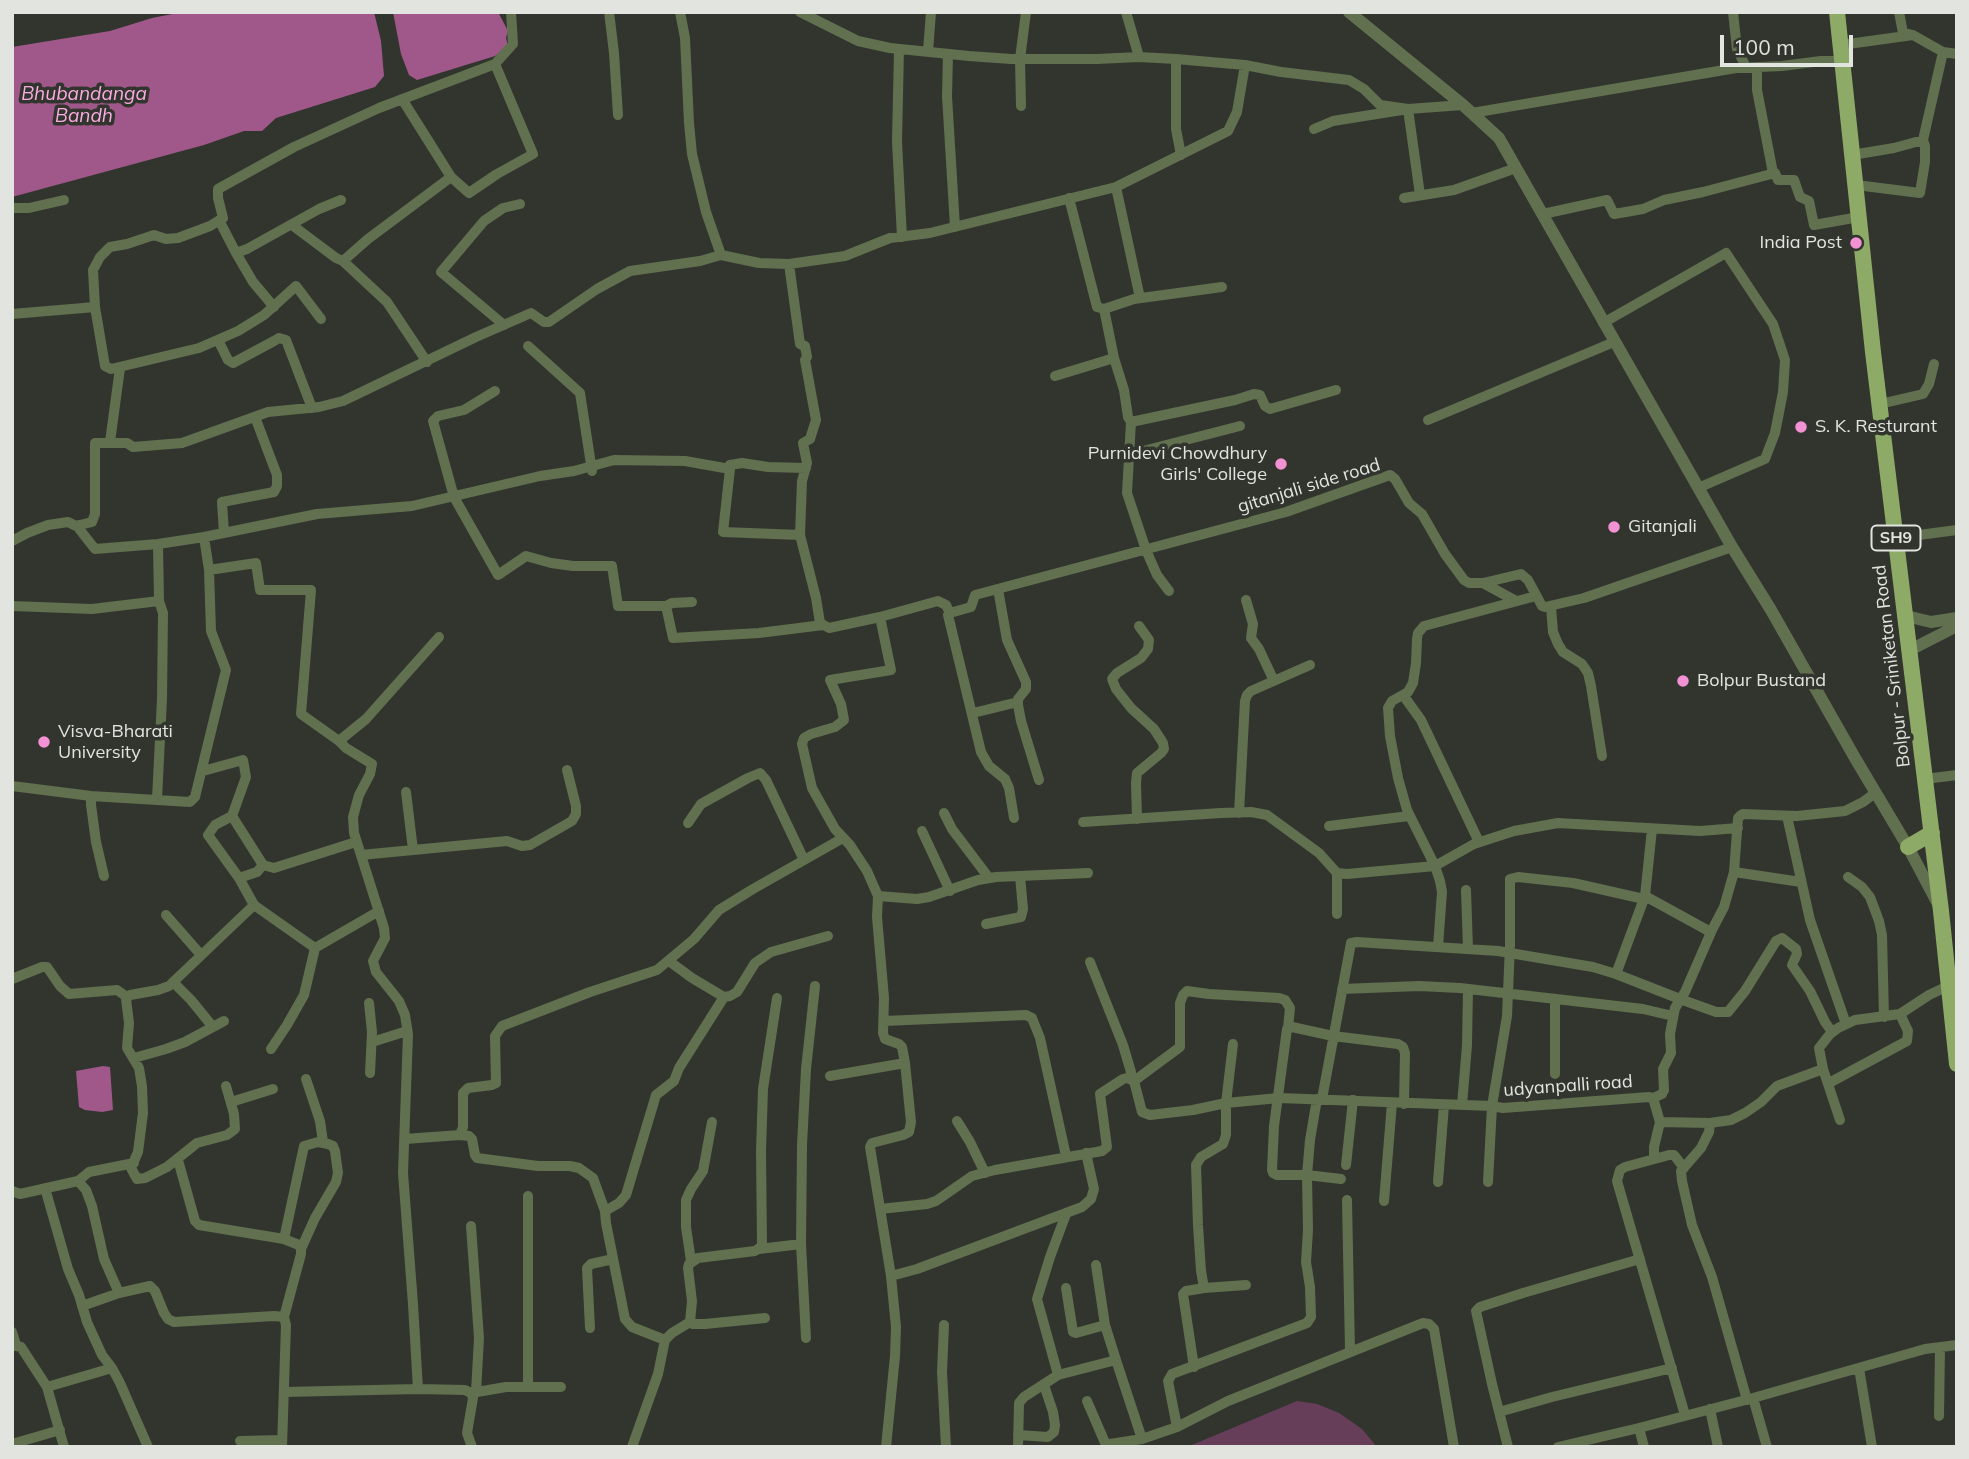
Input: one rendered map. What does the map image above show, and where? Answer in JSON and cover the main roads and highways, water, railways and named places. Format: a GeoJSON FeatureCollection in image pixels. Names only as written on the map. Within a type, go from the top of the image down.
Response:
{"type":"FeatureCollection","features":[{"type":"Feature","properties":{"kind":"main road","name":"Bolpur - Sriniketan Road"},"geometry":{"type":"LineString","coordinates":[[1837,12],[1880,404],[1952,985],[1957,1064]]}},
{"type":"Feature","properties":{"kind":"main road"},"geometry":{"type":"LineString","coordinates":[[1908,847],[1932,833]]}},
{"type":"Feature","properties":{"kind":"water","name":"Bhubandanga Bandh"},"geometry":{"type":"Polygon","coordinates":[[[183,12],[374,12],[381,41],[384,76],[375,87],[276,118],[262,131],[244,131],[204,145],[12,197],[12,47],[110,31],[183,12]]]}},
{"type":"Feature","properties":{"kind":"water"},"geometry":{"type":"Polygon","coordinates":[[[393,12],[498,12],[508,31],[508,46],[495,56],[417,80],[409,75],[401,54],[393,12]]]}},
{"type":"Feature","properties":{"kind":"water"},"geometry":{"type":"Polygon","coordinates":[[[110,1067],[113,1110],[85,1110],[79,1107],[76,1071],[110,1067]]]}},
{"type":"Feature","properties":{"kind":"place","name":"India Post"},"geometry":{"type":"Point","coordinates":[1856,243]}},
{"type":"Feature","properties":{"kind":"place","name":"S. K. Resturant"},"geometry":{"type":"Point","coordinates":[1801,427]}},
{"type":"Feature","properties":{"kind":"place","name":"Purnidevi Chowdhury Girls' College"},"geometry":{"type":"Point","coordinates":[1281,464]}},
{"type":"Feature","properties":{"kind":"place","name":"Gitanjali"},"geometry":{"type":"Point","coordinates":[1614,527]}},
{"type":"Feature","properties":{"kind":"place","name":"Bolpur Bustand"},"geometry":{"type":"Point","coordinates":[1683,681]}},
{"type":"Feature","properties":{"kind":"place","name":"Visva-Bharati University"},"geometry":{"type":"Point","coordinates":[44,742]}}]}
